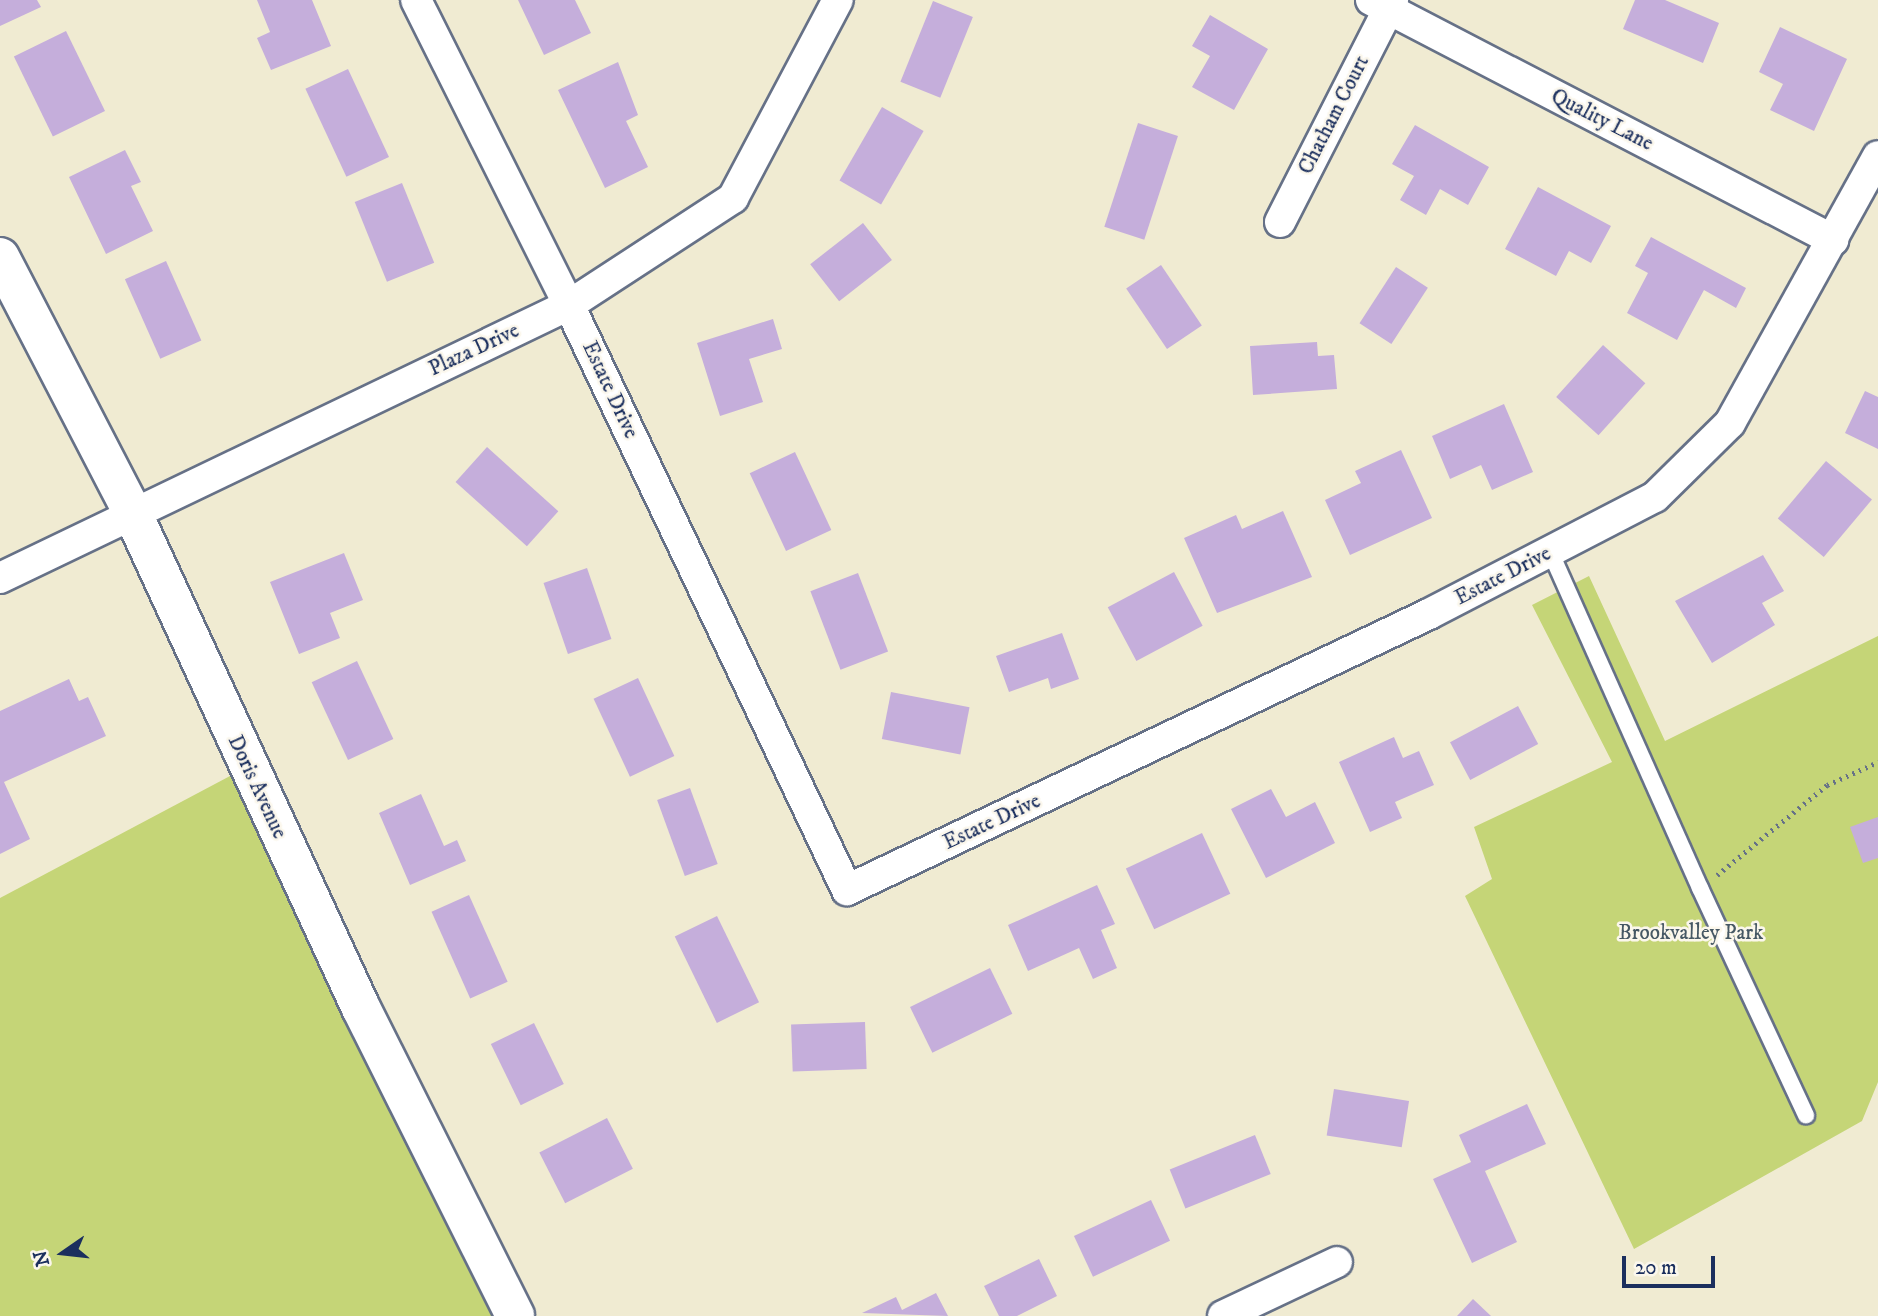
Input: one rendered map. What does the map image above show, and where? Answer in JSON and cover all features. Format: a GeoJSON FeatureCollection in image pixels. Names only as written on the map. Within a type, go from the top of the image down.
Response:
{"type":"FeatureCollection","features":[{"type":"Feature","properties":{"kind":"street","name":"Estate Drive"},"geometry":{"type":"LineString","coordinates":[[416,0],[569,305],[847,890],[1429,614],[1655,497],[1730,423],[1878,156]]}},
{"type":"Feature","properties":{"kind":"street","name":"Plaza Drive"},"geometry":{"type":"LineString","coordinates":[[0,578],[132,512],[569,305],[733,198],[838,0]]}},
{"type":"Feature","properties":{"kind":"street","name":"Chatham Court"},"geometry":{"type":"LineString","coordinates":[[1280,222],[1384,3]]}},
{"type":"Feature","properties":{"kind":"street","name":"Quality Lane"},"geometry":{"type":"LineString","coordinates":[[1384,3],[1833,240]]}},
{"type":"Feature","properties":{"kind":"street","name":"Doris Avenue"},"geometry":{"type":"LineString","coordinates":[[0,257],[132,512],[344,972],[515,1316]]}},
{"type":"Feature","properties":{"kind":"street"},"geometry":{"type":"LineString","coordinates":[[1223,1316],[1336,1262]]}},
{"type":"Feature","properties":{"kind":"lane"},"geometry":{"type":"LineString","coordinates":[[1550,551],[1700,888],[1807,1115]]}},
{"type":"Feature","properties":{"kind":"path"},"geometry":{"type":"LineString","coordinates":[[1700,888],[1827,785],[1878,762]]}},
{"type":"Feature","properties":{"kind":"green space","name":"Brookvalley Park"},"geometry":{"type":"Polygon","coordinates":[[[1589,576],[1665,741],[1878,636],[1878,1082],[1862,1121],[1634,1249],[1465,896],[1492,879],[1474,827],[1612,762],[1532,605],[1589,576]]]}},
{"type":"Feature","properties":{"kind":"green space"},"geometry":{"type":"Polygon","coordinates":[[[247,767],[515,1316],[0,1316],[0,898],[247,767]]]}},
{"type":"Feature","properties":{"kind":"building"},"geometry":{"type":"Polygon","coordinates":[[[0,0],[37,0],[41,7],[0,26],[0,0]]]}},
{"type":"Feature","properties":{"kind":"building"},"geometry":{"type":"Polygon","coordinates":[[[257,0],[312,0],[331,46],[271,70],[257,38],[270,32],[257,0]]]}},
{"type":"Feature","properties":{"kind":"building"},"geometry":{"type":"Polygon","coordinates":[[[518,0],[575,0],[591,33],[544,55],[518,0]]]}},
{"type":"Feature","properties":{"kind":"building"},"geometry":{"type":"Polygon","coordinates":[[[1635,0],[1665,0],[1719,23],[1703,63],[1623,29],[1635,0]]]}},
{"type":"Feature","properties":{"kind":"building"},"geometry":{"type":"Polygon","coordinates":[[[933,1],[973,17],[940,98],[900,82],[933,1]]]}},
{"type":"Feature","properties":{"kind":"building"},"geometry":{"type":"Polygon","coordinates":[[[1210,15],[1268,49],[1234,110],[1192,87],[1210,56],[1192,46],[1210,15]]]}},
{"type":"Feature","properties":{"kind":"building"},"geometry":{"type":"Polygon","coordinates":[[[1780,27],[1847,59],[1814,131],[1770,110],[1783,84],[1759,72],[1780,27]]]}},
{"type":"Feature","properties":{"kind":"building"},"geometry":{"type":"Polygon","coordinates":[[[66,31],[105,111],[53,136],[14,56],[66,31]]]}},
{"type":"Feature","properties":{"kind":"building"},"geometry":{"type":"Polygon","coordinates":[[[618,62],[638,115],[626,121],[648,167],[605,188],[558,90],[618,62]]]}},
{"type":"Feature","properties":{"kind":"building"},"geometry":{"type":"Polygon","coordinates":[[[348,69],[389,157],[346,177],[305,89],[348,69]]]}},
{"type":"Feature","properties":{"kind":"building"},"geometry":{"type":"Polygon","coordinates":[[[882,107],[924,131],[881,205],[840,181],[882,107]]]}},
{"type":"Feature","properties":{"kind":"building"},"geometry":{"type":"Polygon","coordinates":[[[1138,123],[1178,136],[1144,240],[1104,227],[1138,123]]]}},
{"type":"Feature","properties":{"kind":"building"},"geometry":{"type":"Polygon","coordinates":[[[1415,125],[1489,167],[1468,205],[1440,189],[1426,215],[1400,200],[1414,176],[1392,164],[1415,125]]]}},
{"type":"Feature","properties":{"kind":"building"},"geometry":{"type":"Polygon","coordinates":[[[125,150],[141,182],[131,186],[153,231],[106,254],[69,177],[125,150]]]}},
{"type":"Feature","properties":{"kind":"building"},"geometry":{"type":"Polygon","coordinates":[[[402,183],[434,263],[387,282],[355,202],[402,183]]]}},
{"type":"Feature","properties":{"kind":"building"},"geometry":{"type":"Polygon","coordinates":[[[1538,187],[1611,226],[1591,263],[1569,251],[1556,276],[1505,249],[1538,187]]]}},
{"type":"Feature","properties":{"kind":"building"},"geometry":{"type":"Polygon","coordinates":[[[863,223],[892,260],[839,301],[810,264],[863,223]]]}},
{"type":"Feature","properties":{"kind":"building"},"geometry":{"type":"Polygon","coordinates":[[[1651,237],[1746,288],[1736,308],[1704,290],[1677,340],[1627,313],[1648,273],[1635,266],[1651,237]]]}},
{"type":"Feature","properties":{"kind":"building"},"geometry":{"type":"Polygon","coordinates":[[[166,261],[201,340],[160,359],[125,279],[166,261]]]}},
{"type":"Feature","properties":{"kind":"building"},"geometry":{"type":"Polygon","coordinates":[[[1161,265],[1202,326],[1167,349],[1126,288],[1161,265]]]}},
{"type":"Feature","properties":{"kind":"building"},"geometry":{"type":"Polygon","coordinates":[[[1396,267],[1428,288],[1391,344],[1360,323],[1396,267]]]}},
{"type":"Feature","properties":{"kind":"building"},"geometry":{"type":"Polygon","coordinates":[[[773,319],[782,349],[749,359],[763,402],[720,416],[697,343],[773,319]]]}},
{"type":"Feature","properties":{"kind":"building"},"geometry":{"type":"Polygon","coordinates":[[[1317,342],[1318,356],[1334,355],[1337,389],[1253,395],[1250,346],[1317,342]]]}},
{"type":"Feature","properties":{"kind":"building"},"geometry":{"type":"Polygon","coordinates":[[[1603,345],[1645,383],[1599,435],[1556,397],[1603,345]]]}},
{"type":"Feature","properties":{"kind":"building"},"geometry":{"type":"Polygon","coordinates":[[[1865,391],[1878,397],[1878,449],[1845,433],[1865,391]]]}},
{"type":"Feature","properties":{"kind":"building"},"geometry":{"type":"Polygon","coordinates":[[[1504,404],[1533,472],[1492,490],[1481,465],[1450,479],[1432,436],[1504,404]]]}},
{"type":"Feature","properties":{"kind":"building"},"geometry":{"type":"Polygon","coordinates":[[[487,447],[558,511],[527,546],[456,482],[487,447]]]}},
{"type":"Feature","properties":{"kind":"building"},"geometry":{"type":"Polygon","coordinates":[[[1401,450],[1432,518],[1350,555],[1325,500],[1361,483],[1355,471],[1401,450]]]}},
{"type":"Feature","properties":{"kind":"building"},"geometry":{"type":"Polygon","coordinates":[[[795,452],[831,530],[786,551],[750,473],[795,452]]]}},
{"type":"Feature","properties":{"kind":"building"},"geometry":{"type":"Polygon","coordinates":[[[1826,461],[1872,500],[1824,557],[1778,518],[1826,461]]]}},
{"type":"Feature","properties":{"kind":"building"},"geometry":{"type":"Polygon","coordinates":[[[1283,511],[1312,577],[1217,613],[1184,538],[1236,515],[1242,529],[1283,511]]]}},
{"type":"Feature","properties":{"kind":"building"},"geometry":{"type":"Polygon","coordinates":[[[344,553],[363,600],[330,613],[340,638],[299,654],[270,582],[344,553]]]}},
{"type":"Feature","properties":{"kind":"building"},"geometry":{"type":"Polygon","coordinates":[[[1763,555],[1784,591],[1762,603],[1775,625],[1712,663],[1675,601],[1763,555]]]}},
{"type":"Feature","properties":{"kind":"building"},"geometry":{"type":"Polygon","coordinates":[[[587,568],[611,639],[568,654],[544,583],[587,568]]]}},
{"type":"Feature","properties":{"kind":"building"},"geometry":{"type":"Polygon","coordinates":[[[1174,572],[1203,626],[1136,661],[1108,607],[1174,572]]]}},
{"type":"Feature","properties":{"kind":"building"},"geometry":{"type":"Polygon","coordinates":[[[858,573],[888,651],[840,670],[810,591],[858,573]]]}},
{"type":"Feature","properties":{"kind":"building"},"geometry":{"type":"Polygon","coordinates":[[[1062,633],[1079,679],[1051,689],[1048,678],[1009,692],[996,656],[1062,633]]]}},
{"type":"Feature","properties":{"kind":"building"},"geometry":{"type":"Polygon","coordinates":[[[357,661],[393,739],[348,760],[312,682],[357,661]]]}},
{"type":"Feature","properties":{"kind":"building"},"geometry":{"type":"Polygon","coordinates":[[[638,678],[674,756],[630,777],[594,699],[638,678]]]}},
{"type":"Feature","properties":{"kind":"building"},"geometry":{"type":"Polygon","coordinates":[[[69,679],[79,701],[88,697],[106,736],[4,782],[30,839],[0,854],[0,711],[69,679]]]}},
{"type":"Feature","properties":{"kind":"building"},"geometry":{"type":"Polygon","coordinates":[[[891,692],[970,707],[960,754],[882,739],[891,692]]]}},
{"type":"Feature","properties":{"kind":"building"},"geometry":{"type":"Polygon","coordinates":[[[1518,706],[1538,744],[1470,780],[1450,742],[1518,706]]]}},
{"type":"Feature","properties":{"kind":"building"},"geometry":{"type":"Polygon","coordinates":[[[1394,737],[1403,758],[1419,751],[1434,785],[1395,802],[1402,818],[1370,832],[1339,762],[1394,737]]]}},
{"type":"Feature","properties":{"kind":"building"},"geometry":{"type":"Polygon","coordinates":[[[690,788],[718,864],[685,876],[657,800],[690,788]]]}},
{"type":"Feature","properties":{"kind":"building"},"geometry":{"type":"Polygon","coordinates":[[[1271,789],[1286,817],[1315,802],[1335,843],[1266,878],[1231,809],[1271,789]]]}},
{"type":"Feature","properties":{"kind":"building"},"geometry":{"type":"Polygon","coordinates":[[[421,794],[444,846],[457,840],[466,861],[410,885],[379,813],[421,794]]]}},
{"type":"Feature","properties":{"kind":"building"},"geometry":{"type":"Polygon","coordinates":[[[1878,817],[1878,858],[1863,863],[1850,827],[1878,817]]]}},
{"type":"Feature","properties":{"kind":"building"},"geometry":{"type":"Polygon","coordinates":[[[1202,833],[1230,894],[1154,929],[1126,868],[1202,833]]]}},
{"type":"Feature","properties":{"kind":"building"},"geometry":{"type":"Polygon","coordinates":[[[1097,885],[1115,924],[1101,930],[1117,968],[1093,979],[1079,948],[1028,971],[1008,925],[1097,885]]]}},
{"type":"Feature","properties":{"kind":"building"},"geometry":{"type":"Polygon","coordinates":[[[469,895],[508,982],[470,998],[432,912],[469,895]]]}},
{"type":"Feature","properties":{"kind":"building"},"geometry":{"type":"Polygon","coordinates":[[[717,916],[759,1002],[717,1023],[675,937],[717,916]]]}},
{"type":"Feature","properties":{"kind":"building"},"geometry":{"type":"Polygon","coordinates":[[[990,968],[1012,1014],[932,1053],[910,1007],[990,968]]]}},
{"type":"Feature","properties":{"kind":"building"},"geometry":{"type":"Polygon","coordinates":[[[865,1022],[867,1069],[793,1072],[791,1025],[865,1022]]]}},
{"type":"Feature","properties":{"kind":"building"},"geometry":{"type":"Polygon","coordinates":[[[534,1023],[564,1084],[521,1105],[491,1044],[534,1023]]]}},
{"type":"Feature","properties":{"kind":"building"},"geometry":{"type":"Polygon","coordinates":[[[1334,1089],[1409,1101],[1402,1147],[1327,1135],[1334,1089]]]}},
{"type":"Feature","properties":{"kind":"building"},"geometry":{"type":"Polygon","coordinates":[[[1527,1104],[1546,1144],[1485,1171],[1517,1242],[1472,1263],[1433,1179],[1471,1162],[1459,1135],[1527,1104]]]}},
{"type":"Feature","properties":{"kind":"building"},"geometry":{"type":"Polygon","coordinates":[[[607,1118],[633,1169],[565,1203],[539,1153],[607,1118]]]}},
{"type":"Feature","properties":{"kind":"building"},"geometry":{"type":"Polygon","coordinates":[[[1255,1135],[1271,1174],[1185,1208],[1170,1169],[1255,1135]]]}},
{"type":"Feature","properties":{"kind":"building"},"geometry":{"type":"Polygon","coordinates":[[[1151,1200],[1170,1241],[1093,1277],[1074,1236],[1151,1200]]]}},
{"type":"Feature","properties":{"kind":"building"},"geometry":{"type":"Polygon","coordinates":[[[1039,1259],[1057,1296],[1017,1316],[999,1316],[984,1286],[1039,1259]]]}},
{"type":"Feature","properties":{"kind":"building"},"geometry":{"type":"Polygon","coordinates":[[[936,1293],[948,1316],[862,1313],[896,1297],[902,1310],[936,1293]]]}},
{"type":"Feature","properties":{"kind":"building"},"geometry":{"type":"Polygon","coordinates":[[[1473,1299],[1491,1316],[1457,1316],[1473,1299]]]}}]}
